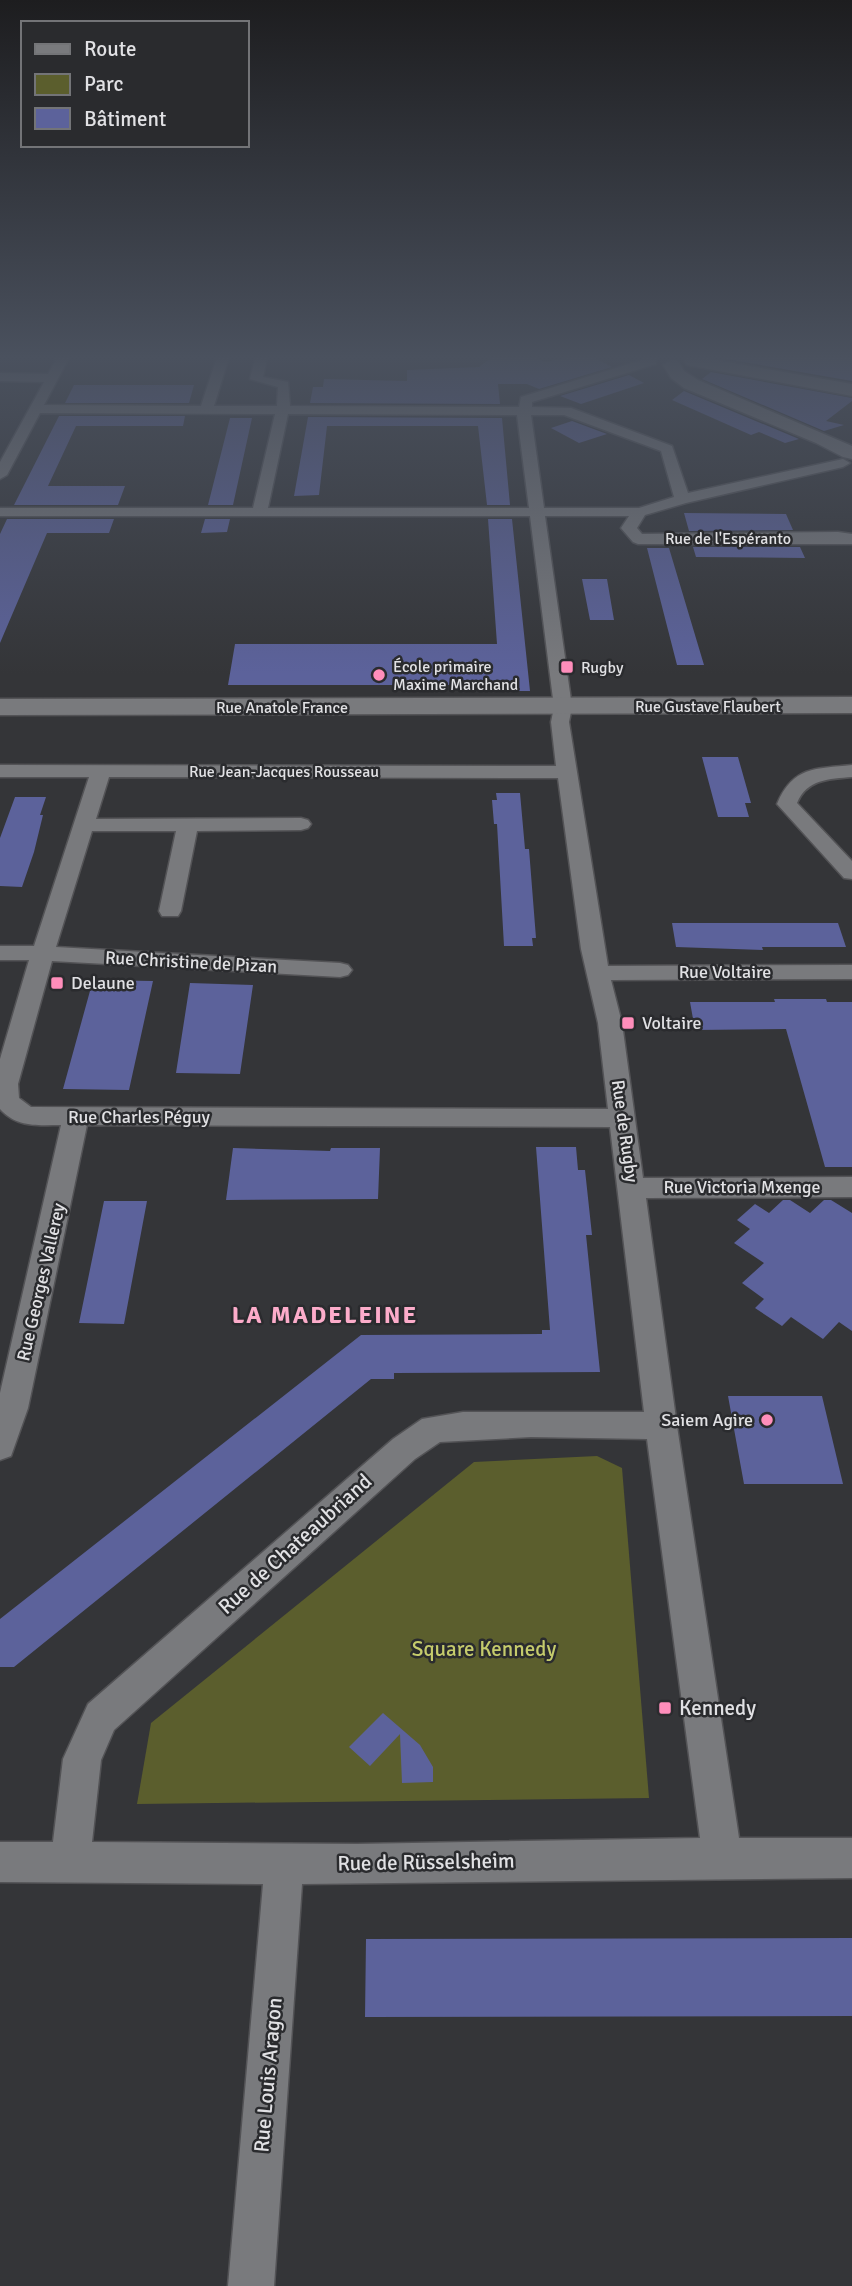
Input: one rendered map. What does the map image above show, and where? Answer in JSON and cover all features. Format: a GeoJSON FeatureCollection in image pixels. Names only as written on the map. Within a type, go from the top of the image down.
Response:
{"type":"FeatureCollection","features":[{"type":"Feature","properties":{"kind":"street"},"geometry":{"type":"LineString","coordinates":[[260,511],[271,461]]}},
{"type":"Feature","properties":{"kind":"street","name":"Rue de Rugby"},"geometry":{"type":"LineString","coordinates":[[531,461],[563,708],[560,722],[592,949],[609,1015],[661,1426],[722,1856]]}},
{"type":"Feature","properties":{"kind":"street"},"geometry":{"type":"LineString","coordinates":[[671,461],[682,499]]}},
{"type":"Feature","properties":{"kind":"street"},"geometry":{"type":"LineString","coordinates":[[0,512],[640,512],[682,499],[842,461]]}},
{"type":"Feature","properties":{"kind":"street","name":"Rue de l'Espéranto"},"geometry":{"type":"LineString","coordinates":[[640,512],[629,528],[638,539],[852,539]]}},
{"type":"Feature","properties":{"kind":"street","name":"Rue Gustave Flaubert"},"geometry":{"type":"LineString","coordinates":[[563,708],[852,705]]}},
{"type":"Feature","properties":{"kind":"street","name":"Rue Anatole France"},"geometry":{"type":"LineString","coordinates":[[0,707],[563,708]]}},
{"type":"Feature","properties":{"kind":"street","name":"Rue Jean-Jacques Rousseau"},"geometry":{"type":"LineString","coordinates":[[0,771],[569,772]]}},
{"type":"Feature","properties":{"kind":"street","name":"Rue Charles Péguy"},"geometry":{"type":"LineString","coordinates":[[101,771],[43,953],[4,1096],[11,1108],[27,1116],[76,1117],[623,1118]]}},
{"type":"Feature","properties":{"kind":"street"},"geometry":{"type":"LineString","coordinates":[[852,771],[815,775],[794,787],[787,804],[852,873]]}},
{"type":"Feature","properties":{"kind":"street"},"geometry":{"type":"LineString","coordinates":[[84,825],[301,824]]}},
{"type":"Feature","properties":{"kind":"street"},"geometry":{"type":"LineString","coordinates":[[170,911],[188,825]]}},
{"type":"Feature","properties":{"kind":"street","name":"Rue Christine de Pizan"},"geometry":{"type":"LineString","coordinates":[[0,953],[43,953],[340,970]]}},
{"type":"Feature","properties":{"kind":"street","name":"Rue Voltaire"},"geometry":{"type":"LineString","coordinates":[[599,973],[852,972]]}},
{"type":"Feature","properties":{"kind":"street","name":"Rue Georges Vallerey"},"geometry":{"type":"LineString","coordinates":[[0,1446],[18,1381],[76,1117]]}},
{"type":"Feature","properties":{"kind":"street","name":"Rue Victoria Mxenge"},"geometry":{"type":"LineString","coordinates":[[633,1188],[852,1186]]}},
{"type":"Feature","properties":{"kind":"street","name":"Rue de Chateaubriand"},"geometry":{"type":"LineString","coordinates":[[70,1860],[82,1759],[101,1717],[404,1449],[433,1429],[463,1425],[661,1426]]}},
{"type":"Feature","properties":{"kind":"street","name":"Rue de Rüsselsheim"},"geometry":{"type":"LineString","coordinates":[[0,1862],[70,1860],[284,1864],[722,1856],[852,1857]]}},
{"type":"Feature","properties":{"kind":"street","name":"Rue Louis Aragon"},"geometry":{"type":"LineString","coordinates":[[251,2286],[284,1864]]}},
{"type":"Feature","properties":{"kind":"green space","name":"Square Kennedy"},"geometry":{"type":"Polygon","coordinates":[[[597,1456],[622,1468],[649,1798],[137,1804],[151,1723],[474,1462],[597,1456]]]}},
{"type":"Feature","properties":{"kind":"building"},"geometry":{"type":"Polygon","coordinates":[[[36,461],[60,461],[48,486],[125,486],[118,505],[14,505],[36,461]]]}},
{"type":"Feature","properties":{"kind":"building"},"geometry":{"type":"Polygon","coordinates":[[[219,461],[243,461],[233,505],[208,505],[219,461]]]}},
{"type":"Feature","properties":{"kind":"building"},"geometry":{"type":"Polygon","coordinates":[[[300,461],[323,461],[319,495],[294,496],[300,461]]]}},
{"type":"Feature","properties":{"kind":"building"},"geometry":{"type":"Polygon","coordinates":[[[482,461],[506,461],[510,505],[487,505],[482,461]]]}},
{"type":"Feature","properties":{"kind":"building"},"geometry":{"type":"Polygon","coordinates":[[[684,513],[786,514],[793,530],[689,531],[684,513]]]}},
{"type":"Feature","properties":{"kind":"building"},"geometry":{"type":"Polygon","coordinates":[[[7,519],[114,519],[109,533],[47,533],[0,643],[0,534],[7,519]]]}},
{"type":"Feature","properties":{"kind":"building"},"geometry":{"type":"Polygon","coordinates":[[[205,519],[230,519],[227,532],[201,533],[205,519]]]}},
{"type":"Feature","properties":{"kind":"building","name":"École primaire Maxime Marchand"},"geometry":{"type":"Polygon","coordinates":[[[488,519],[512,519],[530,691],[506,691],[506,685],[228,685],[235,644],[497,644],[488,519]]]}},
{"type":"Feature","properties":{"kind":"building"},"geometry":{"type":"Polygon","coordinates":[[[693,547],[800,547],[805,558],[696,557],[693,547]]]}},
{"type":"Feature","properties":{"kind":"building"},"geometry":{"type":"Polygon","coordinates":[[[647,548],[669,548],[704,665],[677,665],[647,548]]]}},
{"type":"Feature","properties":{"kind":"building"},"geometry":{"type":"Polygon","coordinates":[[[582,579],[607,579],[614,620],[590,620],[582,579]]]}},
{"type":"Feature","properties":{"kind":"building"},"geometry":{"type":"Polygon","coordinates":[[[702,757],[738,757],[751,803],[745,803],[749,817],[718,817],[702,757]]]}},
{"type":"Feature","properties":{"kind":"building"},"geometry":{"type":"Polygon","coordinates":[[[496,793],[520,793],[525,849],[529,849],[536,938],[532,938],[533,946],[504,946],[497,824],[494,824],[492,800],[497,800],[496,793]]]}},
{"type":"Feature","properties":{"kind":"building"},"geometry":{"type":"Polygon","coordinates":[[[15,797],[46,797],[34,852],[22,887],[0,886],[0,838],[15,797]]]}},
{"type":"Feature","properties":{"kind":"building"},"geometry":{"type":"Polygon","coordinates":[[[672,923],[838,923],[846,947],[762,947],[763,950],[676,947],[672,923]]]}},
{"type":"Feature","properties":{"kind":"building"},"geometry":{"type":"Polygon","coordinates":[[[93,980],[153,981],[129,1090],[63,1089],[93,980]]]}},
{"type":"Feature","properties":{"kind":"building"},"geometry":{"type":"Polygon","coordinates":[[[190,983],[253,985],[240,1074],[176,1073],[190,983]]]}},
{"type":"Feature","properties":{"kind":"building"},"geometry":{"type":"Polygon","coordinates":[[[774,999],[852,1002],[852,1167],[825,1167],[786,1029],[695,1030],[690,1002],[775,1002],[774,999]]]}},
{"type":"Feature","properties":{"kind":"building"},"geometry":{"type":"Polygon","coordinates":[[[536,1147],[576,1147],[578,1170],[585,1170],[592,1235],[586,1235],[600,1372],[394,1373],[394,1379],[371,1379],[14,1667],[0,1667],[0,1619],[361,1335],[542,1334],[542,1330],[550,1330],[536,1147]]]}},
{"type":"Feature","properties":{"kind":"building"},"geometry":{"type":"Polygon","coordinates":[[[233,1148],[330,1151],[331,1148],[380,1148],[378,1199],[226,1200],[233,1148]]]}},
{"type":"Feature","properties":{"kind":"building"},"geometry":{"type":"Polygon","coordinates":[[[783,1200],[790,1200],[810,1213],[824,1200],[831,1200],[852,1213],[852,1331],[839,1322],[823,1339],[791,1317],[782,1326],[755,1308],[764,1299],[742,1283],[764,1263],[734,1243],[750,1229],[737,1220],[755,1204],[769,1213],[783,1200]]]}},
{"type":"Feature","properties":{"kind":"building"},"geometry":{"type":"Polygon","coordinates":[[[104,1201],[147,1201],[124,1324],[79,1323],[104,1201]]]}},
{"type":"Feature","properties":{"kind":"building"},"geometry":{"type":"Polygon","coordinates":[[[728,1396],[822,1396],[843,1484],[744,1484],[728,1396]]]}},
{"type":"Feature","properties":{"kind":"building"},"geometry":{"type":"Polygon","coordinates":[[[383,1713],[420,1745],[433,1767],[433,1782],[402,1783],[400,1734],[370,1766],[349,1747],[383,1713]]]}},
{"type":"Feature","properties":{"kind":"building"},"geometry":{"type":"Polygon","coordinates":[[[852,1938],[852,2016],[365,2017],[366,1939],[852,1938]]]}},
{"type":"Feature","properties":{"kind":"place","name":"Rugby"},"geometry":{"type":"Point","coordinates":[567,667]}},
{"type":"Feature","properties":{"kind":"place","name":"École primaire Maxime Marchand"},"geometry":{"type":"Point","coordinates":[379,675]}},
{"type":"Feature","properties":{"kind":"place","name":"Delaune"},"geometry":{"type":"Point","coordinates":[57,983]}},
{"type":"Feature","properties":{"kind":"place","name":"Voltaire"},"geometry":{"type":"Point","coordinates":[628,1023]}},
{"type":"Feature","properties":{"kind":"place","name":"Saiem Agire"},"geometry":{"type":"Point","coordinates":[767,1420]}},
{"type":"Feature","properties":{"kind":"place","name":"Kennedy"},"geometry":{"type":"Point","coordinates":[665,1708]}},
{"type":"Feature","properties":{"kind":"district","name":"LA MADELEINE"},"geometry":{"type":"Point","coordinates":[325,1315]}}]}
